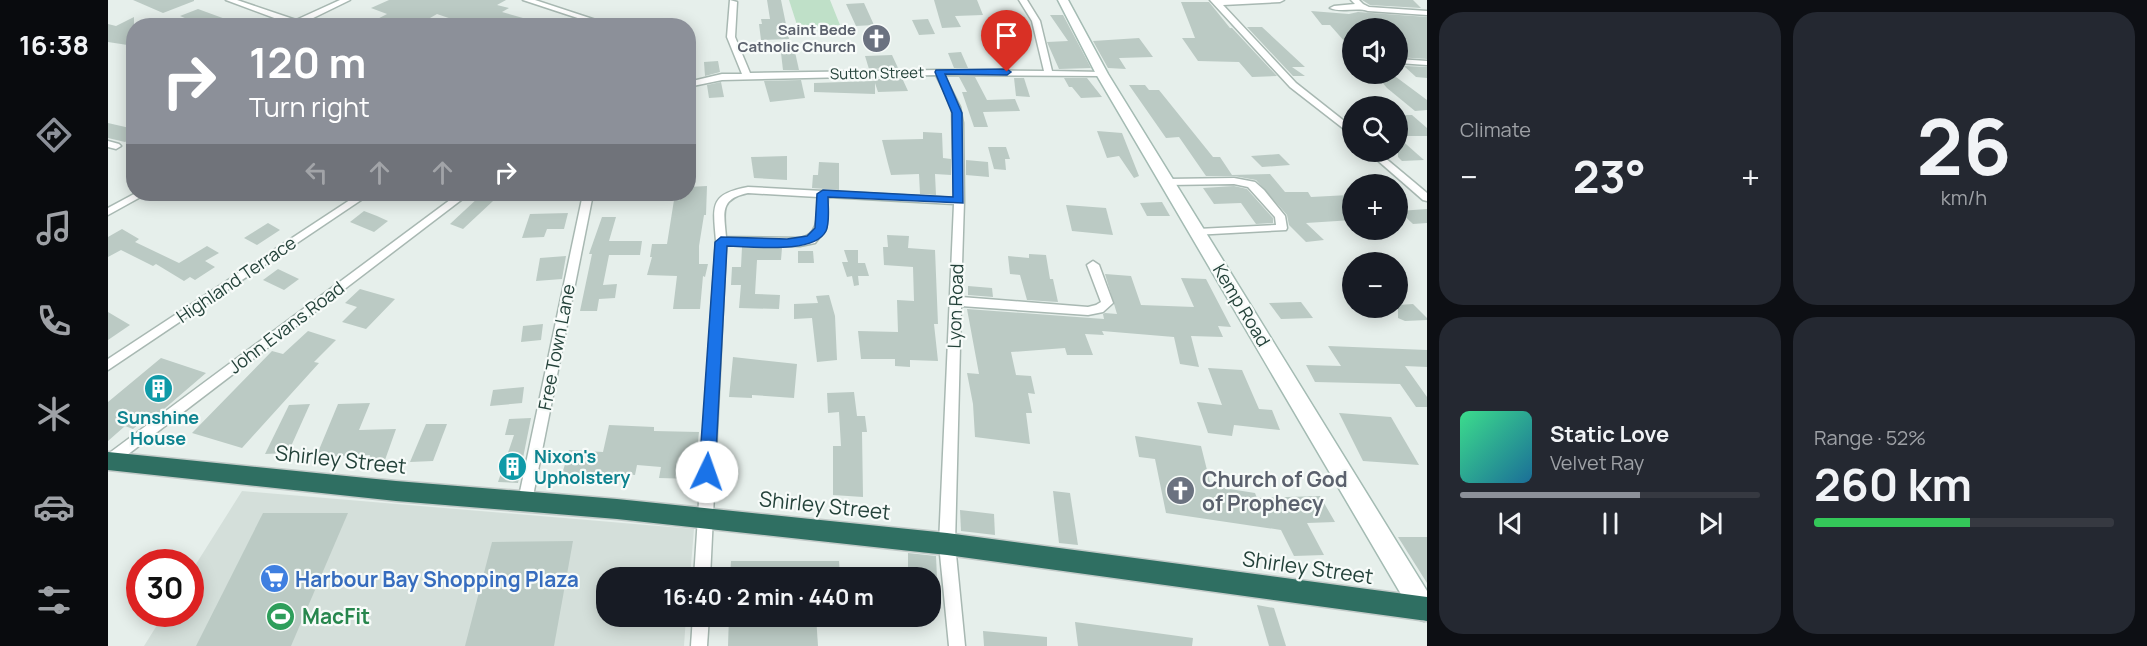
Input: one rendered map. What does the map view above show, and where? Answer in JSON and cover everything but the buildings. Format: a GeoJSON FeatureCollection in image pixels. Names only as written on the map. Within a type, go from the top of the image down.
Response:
{"type":"FeatureCollection","features":[{"type":"Feature","properties":{"kind":"highway","name":"Shirley Street"},"geometry":{"type":"LineString","coordinates":[[108,461],[704,518],[946,544],[1426,610]]}},
{"type":"Feature","properties":{"kind":"street"},"geometry":{"type":"LineString","coordinates":[[230,0],[283,18]]}},
{"type":"Feature","properties":{"kind":"street"},"geometry":{"type":"LineString","coordinates":[[312,18],[346,0]]}},
{"type":"Feature","properties":{"kind":"street"},"geometry":{"type":"LineString","coordinates":[[527,0],[588,18]]}},
{"type":"Feature","properties":{"kind":"street"},"geometry":{"type":"LineString","coordinates":[[1023,0],[1036,21],[1048,72]]}},
{"type":"Feature","properties":{"kind":"street","name":"Kemp Road"},"geometry":{"type":"LineString","coordinates":[[1063,0],[1102,74],[1426,610]]}},
{"type":"Feature","properties":{"kind":"street"},"geometry":{"type":"LineString","coordinates":[[1215,1],[1280,0]]}},
{"type":"Feature","properties":{"kind":"street"},"geometry":{"type":"LineString","coordinates":[[1215,1],[1293,85],[1342,124]]}},
{"type":"Feature","properties":{"kind":"street"},"geometry":{"type":"LineString","coordinates":[[733,2],[731,37],[747,76]]}},
{"type":"Feature","properties":{"kind":"street"},"geometry":{"type":"LineString","coordinates":[[1334,8],[1358,3],[1380,11],[1427,14]]}},
{"type":"Feature","properties":{"kind":"street"},"geometry":{"type":"LineString","coordinates":[[1408,62],[1427,63]]}},
{"type":"Feature","properties":{"kind":"street","name":"Sutton Street"},"geometry":{"type":"LineString","coordinates":[[696,83],[722,77],[747,76],[939,72],[1102,74]]}},
{"type":"Feature","properties":{"kind":"street","name":"Lyon Road"},"geometry":{"type":"LineString","coordinates":[[939,72],[957,113],[959,201],[946,544],[957,646]]}},
{"type":"Feature","properties":{"kind":"street"},"geometry":{"type":"LineString","coordinates":[[1385,162],[1427,198]]}},
{"type":"Feature","properties":{"kind":"street"},"geometry":{"type":"LineString","coordinates":[[1168,182],[1234,181],[1251,184],[1280,216],[1282,228],[1198,233]]}},
{"type":"Feature","properties":{"kind":"street"},"geometry":{"type":"LineString","coordinates":[[702,567],[721,242],[720,205],[732,193],[748,190],[959,201]]}},
{"type":"Feature","properties":{"kind":"street"},"geometry":{"type":"LineString","coordinates":[[721,242],[787,243],[811,240],[821,229],[823,194]]}},
{"type":"Feature","properties":{"kind":"street"},"geometry":{"type":"LineString","coordinates":[[108,212],[128,201]]}},
{"type":"Feature","properties":{"kind":"street","name":"Highland Terrace"},"geometry":{"type":"LineString","coordinates":[[108,365],[354,201]]}},
{"type":"Feature","properties":{"kind":"street","name":"John Evans Road"},"geometry":{"type":"LineString","coordinates":[[108,461],[456,201]]}},
{"type":"Feature","properties":{"kind":"street","name":"Free Town Lane"},"geometry":{"type":"LineString","coordinates":[[525,501],[587,201]]}},
{"type":"Feature","properties":{"kind":"street"},"geometry":{"type":"LineString","coordinates":[[955,301],[1088,311],[1099,309],[1107,303],[1093,265]]}},
{"type":"Feature","properties":{"kind":"street"},"geometry":{"type":"LineString","coordinates":[[699,646],[700,627]]}},
{"type":"Feature","properties":{"kind":"shaded area","name":"Harbour Bay Shopping Plaza"},"geometry":{"type":"Polygon","coordinates":[[[242,491],[694,529],[691,567],[596,567],[596,627],[685,627],[684,646],[144,646],[156,627],[204,627],[204,551],[242,491]]]}},
{"type":"Feature","properties":{"kind":"green space"},"geometry":{"type":"Polygon","coordinates":[[[789,0],[830,0],[840,25],[798,28],[789,0]]]}},
{"type":"Feature","properties":{"kind":"place","name":"Saint Bede Catholic Church"},"geometry":{"type":"Point","coordinates":[877,38]}},
{"type":"Feature","properties":{"kind":"place","name":"Sunshine House"},"geometry":{"type":"Point","coordinates":[158,388]}},
{"type":"Feature","properties":{"kind":"place","name":"Nixon's Upholstery"},"geometry":{"type":"Point","coordinates":[513,466]}},
{"type":"Feature","properties":{"kind":"place","name":"Church of God of Prophecy"},"geometry":{"type":"Point","coordinates":[1181,491]}},
{"type":"Feature","properties":{"kind":"place","name":"Harbour Bay Shopping Plaza"},"geometry":{"type":"Point","coordinates":[274,579]}},
{"type":"Feature","properties":{"kind":"place","name":"MacFit"},"geometry":{"type":"Point","coordinates":[281,616]}},
{"type":"Feature","properties":{"kind":"route"},"geometry":{"type":"LineString","coordinates":[[707,472],[721,242],[787,243],[811,240],[821,229],[823,194],[959,201],[957,113],[939,72],[1007,72]]}}]}
